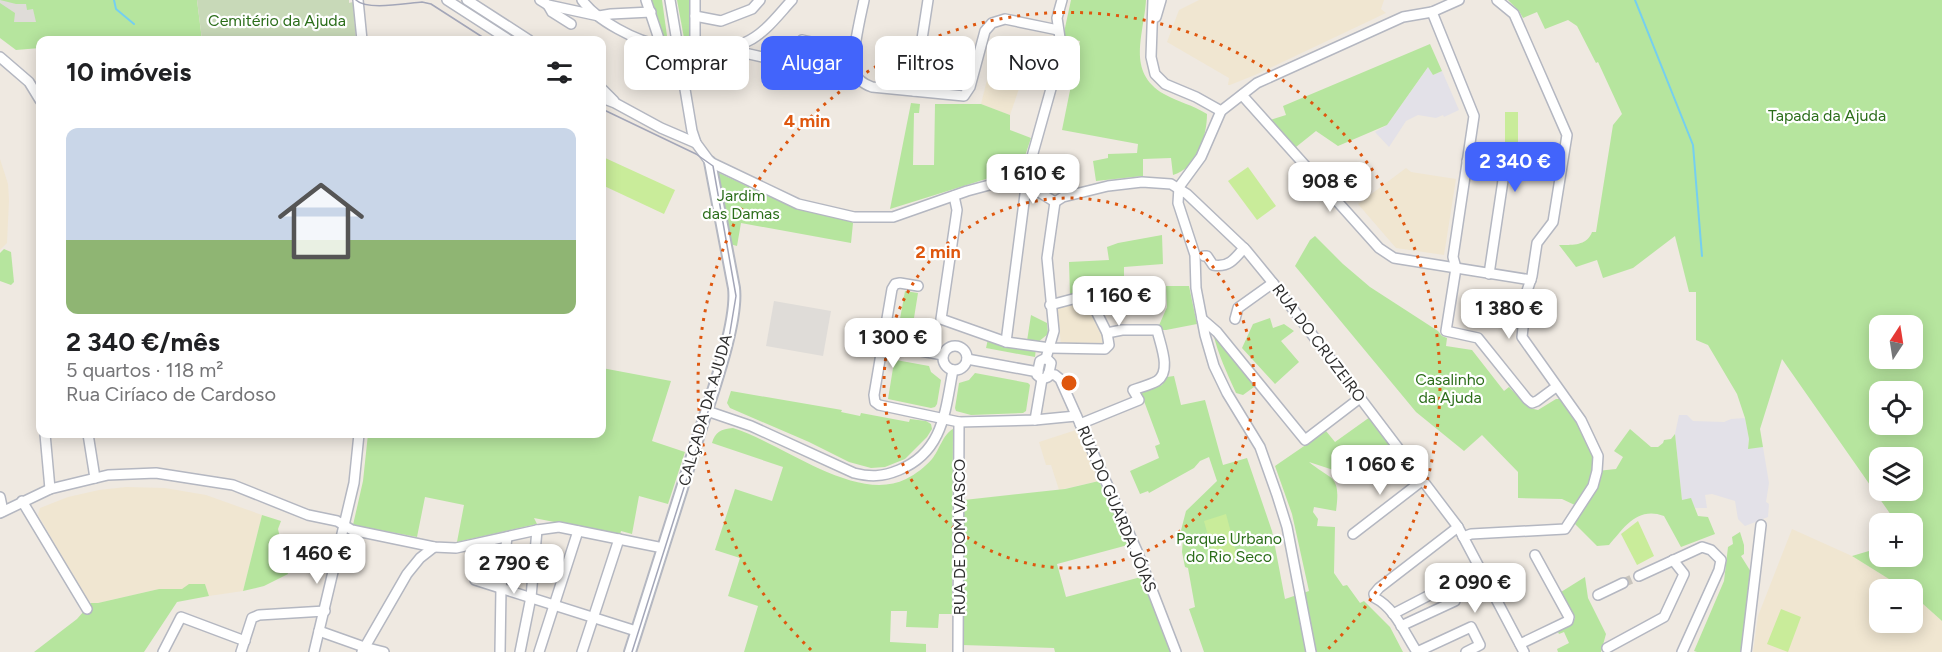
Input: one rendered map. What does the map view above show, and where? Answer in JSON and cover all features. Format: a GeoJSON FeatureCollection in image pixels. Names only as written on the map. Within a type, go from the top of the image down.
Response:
{"type":"FeatureCollection","features":[{"type":"Feature","properties":{"kind":"street"},"geometry":{"type":"LineString","coordinates":[[358,0],[362,36]]}},
{"type":"Feature","properties":{"kind":"street"},"geometry":{"type":"LineString","coordinates":[[447,0],[503,36]]}},
{"type":"Feature","properties":{"kind":"street"},"geometry":{"type":"LineString","coordinates":[[467,0],[523,36]]}},
{"type":"Feature","properties":{"kind":"street"},"geometry":{"type":"LineString","coordinates":[[582,0],[599,16],[634,36]]}},
{"type":"Feature","properties":{"kind":"street"},"geometry":{"type":"LineString","coordinates":[[646,0],[658,36]]}},
{"type":"Feature","properties":{"kind":"street"},"geometry":{"type":"LineString","coordinates":[[670,0],[676,36]]}},
{"type":"Feature","properties":{"kind":"street"},"geometry":{"type":"LineString","coordinates":[[695,0],[695,36]]}},
{"type":"Feature","properties":{"kind":"street"},"geometry":{"type":"LineString","coordinates":[[695,16],[722,21],[752,9],[760,0]]}},
{"type":"Feature","properties":{"kind":"street"},"geometry":{"type":"LineString","coordinates":[[749,40],[758,36],[792,0]]}},
{"type":"Feature","properties":{"kind":"street"},"geometry":{"type":"LineString","coordinates":[[864,0],[854,64],[855,74],[864,84],[872,87],[960,96],[967,94],[985,31],[996,21],[1005,19],[1058,30]]}},
{"type":"Feature","properties":{"kind":"street"},"geometry":{"type":"LineString","coordinates":[[914,92],[928,0]]}},
{"type":"Feature","properties":{"kind":"street"},"geometry":{"type":"LineString","coordinates":[[1006,342],[1028,171],[1052,88],[1060,38],[1057,18],[1062,0]]}},
{"type":"Feature","properties":{"kind":"street"},"geometry":{"type":"LineString","coordinates":[[1153,0],[1151,57],[1155,74],[1165,84],[1221,111]]}},
{"type":"Feature","properties":{"kind":"street"},"geometry":{"type":"LineString","coordinates":[[1153,28],[1161,0]]}},
{"type":"Feature","properties":{"kind":"street"},"geometry":{"type":"LineString","coordinates":[[1311,652],[1287,527],[1277,495],[1260,447],[1227,393],[1214,366],[1196,288],[1195,255],[1178,203],[1179,188],[1201,158],[1221,111],[1257,84],[1403,16],[1432,12],[1446,3],[1459,0]]}},
{"type":"Feature","properties":{"kind":"street"},"geometry":{"type":"LineString","coordinates":[[1463,537],[1471,534],[1565,530],[1593,486],[1598,456],[1581,420],[1522,337],[1527,291],[1537,243],[1553,222],[1567,135],[1514,14],[1497,0]]}},
{"type":"Feature","properties":{"kind":"street"},"geometry":{"type":"LineString","coordinates":[[544,3],[599,16],[651,12]]}},
{"type":"Feature","properties":{"kind":"street"},"geometry":{"type":"LineString","coordinates":[[544,3],[552,12],[571,24]]}},
{"type":"Feature","properties":{"kind":"street"},"geometry":{"type":"LineString","coordinates":[[1432,12],[1474,116],[1453,257],[1456,268],[1446,331],[1478,338],[1527,399],[1532,402],[1538,401],[1556,387]]}},
{"type":"Feature","properties":{"kind":"street"},"geometry":{"type":"LineString","coordinates":[[0,57],[36,87]]}},
{"type":"Feature","properties":{"kind":"street"},"geometry":{"type":"LineString","coordinates":[[686,90],[696,143],[710,162],[798,204],[854,217],[893,218],[1003,181],[1026,184],[1055,202]]}},
{"type":"Feature","properties":{"kind":"street"},"geometry":{"type":"LineString","coordinates":[[606,93],[615,102]]}},
{"type":"Feature","properties":{"kind":"street"},"geometry":{"type":"LineString","coordinates":[[1242,95],[1379,248],[1394,258],[1531,280]]}},
{"type":"Feature","properties":{"kind":"street"},"geometry":{"type":"LineString","coordinates":[[606,99],[661,128],[696,143]]}},
{"type":"Feature","properties":{"kind":"street"},"geometry":{"type":"LineString","coordinates":[[1467,161],[1505,167],[1489,274]]}},
{"type":"Feature","properties":{"kind":"street","name":"CALÇADA DA AJUDA"},"geometry":{"type":"LineString","coordinates":[[630,652],[728,337],[735,297],[710,162]]}},
{"type":"Feature","properties":{"kind":"street"},"geometry":{"type":"LineString","coordinates":[[1035,420],[1043,375],[1041,359],[1046,358],[1054,331],[1047,258],[1055,202],[1063,197],[1108,186],[1142,182],[1171,184],[1179,188]]}},
{"type":"Feature","properties":{"kind":"street","name":"RUA DO CRUZEIRO"},"geometry":{"type":"LineString","coordinates":[[1179,188],[1244,248],[1423,480],[1458,527],[1522,648]]}},
{"type":"Feature","properties":{"kind":"street"},"geometry":{"type":"LineString","coordinates":[[954,196],[957,210],[941,319],[1006,342],[1050,348],[1105,349],[1108,345],[1107,333],[1088,295],[1050,305]]}},
{"type":"Feature","properties":{"kind":"street"},"geometry":{"type":"LineString","coordinates":[[1204,256],[1206,255],[1212,265],[1220,267],[1228,264],[1244,248]]}},
{"type":"Feature","properties":{"kind":"street"},"geometry":{"type":"LineString","coordinates":[[1235,319],[1238,308],[1273,283]]}},
{"type":"Feature","properties":{"kind":"street"},"geometry":{"type":"LineString","coordinates":[[918,286],[895,284],[874,395],[876,402],[886,407],[959,422],[1078,420],[1139,400],[1133,390],[1157,381],[1164,374],[1165,367],[1157,330],[1122,330],[1107,333]]}},
{"type":"Feature","properties":{"kind":"street"},"geometry":{"type":"LineString","coordinates":[[1202,319],[1212,326],[1238,356],[1305,441],[1360,398]]}},
{"type":"Feature","properties":{"kind":"street"},"geometry":{"type":"LineString","coordinates":[[883,344],[943,355]]}},
{"type":"Feature","properties":{"kind":"street"},"geometry":{"type":"LineString","coordinates":[[955,346],[963,348],[967,359],[962,368],[952,370],[944,363],[943,355],[947,348],[955,346]]}},
{"type":"Feature","properties":{"kind":"street"},"geometry":{"type":"LineString","coordinates":[[967,359],[1043,375]]}},
{"type":"Feature","properties":{"kind":"street"},"geometry":{"type":"LineString","coordinates":[[706,411],[751,426],[839,467],[868,476],[879,476],[892,473],[917,461],[927,453],[943,418],[952,370]]}},
{"type":"Feature","properties":{"kind":"street","name":"RUA DO GUARDA JÓIAS"},"geometry":{"type":"LineString","coordinates":[[1043,375],[1055,375],[1059,379],[1137,551],[1176,652]]}},
{"type":"Feature","properties":{"kind":"street","name":"RUA DE DOM VASCO"},"geometry":{"type":"LineString","coordinates":[[958,652],[959,422]]}},
{"type":"Feature","properties":{"kind":"street"},"geometry":{"type":"LineString","coordinates":[[45,438],[50,489]]}},
{"type":"Feature","properties":{"kind":"street"},"geometry":{"type":"LineString","coordinates":[[89,438],[95,477]]}},
{"type":"Feature","properties":{"kind":"street"},"geometry":{"type":"LineString","coordinates":[[314,652],[354,483],[359,438]]}},
{"type":"Feature","properties":{"kind":"street"},"geometry":{"type":"LineString","coordinates":[[0,497],[1,512],[50,489],[95,477],[141,472],[188,476],[233,485],[308,515],[345,524],[352,530],[434,547],[456,548],[559,527],[663,548]]}},
{"type":"Feature","properties":{"kind":"street"},"geometry":{"type":"LineString","coordinates":[[1353,534],[1423,480]]}},
{"type":"Feature","properties":{"kind":"street"},"geometry":{"type":"LineString","coordinates":[[22,501],[87,609]]}},
{"type":"Feature","properties":{"kind":"street"},"geometry":{"type":"LineString","coordinates":[[1746,652],[1761,525]]}},
{"type":"Feature","properties":{"kind":"street"},"geometry":{"type":"LineString","coordinates":[[1458,527],[1374,594],[1375,598],[1387,606],[1393,614],[1417,652],[1471,627],[1480,645],[1466,652]]}},
{"type":"Feature","properties":{"kind":"street"},"geometry":{"type":"LineString","coordinates":[[520,652],[531,597],[537,530]]}},
{"type":"Feature","properties":{"kind":"street"},"geometry":{"type":"LineString","coordinates":[[539,652],[578,531]]}},
{"type":"Feature","properties":{"kind":"street"},"geometry":{"type":"LineString","coordinates":[[500,652],[501,588],[507,537]]}},
{"type":"Feature","properties":{"kind":"street"},"geometry":{"type":"LineString","coordinates":[[582,652],[619,539]]}},
{"type":"Feature","properties":{"kind":"street"},"geometry":{"type":"LineString","coordinates":[[363,650],[407,574],[420,558],[434,547]]}},
{"type":"Feature","properties":{"kind":"street"},"geometry":{"type":"LineString","coordinates":[[1639,576],[1701,547],[1711,550],[1721,560],[1719,570],[1684,649],[1674,652]]}},
{"type":"Feature","properties":{"kind":"street"},"geometry":{"type":"LineString","coordinates":[[1522,648],[1568,621],[1569,617],[1535,555]]}},
{"type":"Feature","properties":{"kind":"street"},"geometry":{"type":"LineString","coordinates":[[472,559],[475,579],[636,631]]}},
{"type":"Feature","properties":{"kind":"street"},"geometry":{"type":"LineString","coordinates":[[1607,648],[1664,617],[1684,574],[1673,560]]}},
{"type":"Feature","properties":{"kind":"street"},"geometry":{"type":"LineString","coordinates":[[1598,595],[1623,583]]}},
{"type":"Feature","properties":{"kind":"street"},"geometry":{"type":"LineString","coordinates":[[1393,614],[1447,586],[1455,601],[1401,626]]}},
{"type":"Feature","properties":{"kind":"street"},"geometry":{"type":"LineString","coordinates":[[241,652],[252,618],[260,615],[325,611]]}},
{"type":"Feature","properties":{"kind":"street"},"geometry":{"type":"LineString","coordinates":[[163,652],[181,617],[245,641]]}},
{"type":"Feature","properties":{"kind":"street"},"geometry":{"type":"LineString","coordinates":[[319,631],[363,650],[384,652]]}},
{"type":"Feature","properties":{"kind":"shaded area"},"geometry":{"type":"Polygon","coordinates":[[[0,0],[26,4],[27,10],[33,9],[36,22],[14,22],[15,13],[0,3],[0,0]]]}},
{"type":"Feature","properties":{"kind":"shaded area"},"geometry":{"type":"Polygon","coordinates":[[[1199,0],[1384,0],[1381,9],[1386,13],[1255,75],[1228,85],[1229,78],[1167,42],[1179,10],[1199,0]]]}},
{"type":"Feature","properties":{"kind":"shaded area"},"geometry":{"type":"Polygon","coordinates":[[[1429,66],[1433,75],[1442,71],[1459,110],[1444,117],[1443,115],[1436,118],[1418,115],[1406,121],[1389,147],[1375,132],[1387,125],[1429,66]]]}},
{"type":"Feature","properties":{"kind":"shaded area"},"geometry":{"type":"Polygon","coordinates":[[[987,80],[987,90],[1019,90],[1010,115],[981,104],[987,80]]]}},
{"type":"Feature","properties":{"kind":"shaded area"},"geometry":{"type":"Polygon","coordinates":[[[0,159],[8,184],[9,200],[7,243],[0,250],[0,159]]]}},
{"type":"Feature","properties":{"kind":"shaded area"},"geometry":{"type":"Polygon","coordinates":[[[1406,168],[1411,172],[1456,179],[1444,255],[1396,248],[1358,204],[1406,168]]]}},
{"type":"Feature","properties":{"kind":"shaded area"},"geometry":{"type":"Polygon","coordinates":[[[1087,298],[1098,314],[1106,344],[1061,345],[1057,306],[1087,298]]]}},
{"type":"Feature","properties":{"kind":"shaded area"},"geometry":{"type":"Polygon","coordinates":[[[774,301],[831,311],[823,356],[766,346],[774,301]]]}},
{"type":"Feature","properties":{"kind":"shaded area"},"geometry":{"type":"Polygon","coordinates":[[[1679,415],[1687,415],[1693,421],[1724,422],[1745,418],[1749,439],[1748,448],[1763,447],[1769,483],[1766,502],[1769,504],[1768,517],[1745,526],[1738,519],[1735,501],[1712,494],[1705,495],[1707,508],[1695,508],[1691,499],[1682,500],[1675,434],[1679,415]]]}},
{"type":"Feature","properties":{"kind":"shaded area"},"geometry":{"type":"Polygon","coordinates":[[[1079,429],[1099,481],[1059,490],[1051,465],[1046,465],[1039,442],[1079,429]]]}},
{"type":"Feature","properties":{"kind":"shaded area"},"geometry":{"type":"Polygon","coordinates":[[[126,487],[165,488],[206,495],[262,515],[243,591],[209,596],[205,584],[182,589],[159,589],[91,603],[38,515],[40,508],[68,497],[126,487]]]}},
{"type":"Feature","properties":{"kind":"shaded area"},"geometry":{"type":"Polygon","coordinates":[[[1792,529],[1852,556],[1889,579],[1869,579],[1869,633],[1923,633],[1923,604],[1942,621],[1942,652],[1753,652],[1758,616],[1792,529]]]}},
{"type":"Feature","properties":{"kind":"green space"},"geometry":{"type":"Polygon","coordinates":[[[0,0],[197,0],[202,36],[36,36],[36,48],[16,50],[0,38],[0,0]]]}},
{"type":"Feature","properties":{"kind":"green space","name":"Cemitério da Ajuda"},"geometry":{"type":"Polygon","coordinates":[[[197,0],[349,0],[349,3],[353,2],[356,36],[202,36],[197,0]]]}},
{"type":"Feature","properties":{"kind":"green space"},"geometry":{"type":"Polygon","coordinates":[[[648,0],[662,0],[667,36],[661,36],[648,0]]]}},
{"type":"Feature","properties":{"kind":"green space"},"geometry":{"type":"Polygon","coordinates":[[[677,0],[691,0],[690,36],[684,36],[677,0]]]}},
{"type":"Feature","properties":{"kind":"green space"},"geometry":{"type":"Polygon","coordinates":[[[1071,0],[1146,0],[1140,52],[1145,75],[1152,85],[1164,94],[1207,114],[1205,132],[1199,151],[1188,166],[1173,175],[1171,158],[1143,159],[1143,176],[1096,181],[1093,161],[1108,158],[1108,154],[1137,153],[1138,144],[1062,130],[1070,90],[1080,90],[1080,36],[1063,36],[1071,0]]]}},
{"type":"Feature","properties":{"kind":"green space","name":"Tapada da Ajuda"},"geometry":{"type":"Polygon","coordinates":[[[1508,0],[1942,0],[1942,621],[1923,604],[1923,579],[1889,579],[1870,567],[1923,567],[1923,513],[1890,513],[1881,501],[1923,501],[1923,447],[1869,447],[1869,484],[1782,359],[1760,429],[1763,447],[1748,449],[1749,439],[1745,418],[1737,394],[1708,345],[1696,340],[1696,292],[1689,292],[1675,236],[1633,268],[1603,278],[1597,260],[1576,267],[1559,245],[1574,245],[1583,242],[1590,237],[1592,232],[1596,232],[1613,125],[1622,114],[1598,62],[1596,63],[1577,26],[1568,20],[1545,29],[1537,12],[1523,18],[1508,0]]]}},
{"type":"Feature","properties":{"kind":"green space"},"geometry":{"type":"Polygon","coordinates":[[[1430,44],[1442,71],[1433,75],[1428,67],[1387,125],[1338,146],[1316,131],[1296,147],[1270,120],[1286,115],[1283,106],[1430,44]]]}},
{"type":"Feature","properties":{"kind":"green space"},"geometry":{"type":"Polygon","coordinates":[[[911,103],[920,104],[919,113],[914,113],[913,165],[934,165],[935,104],[981,104],[1010,115],[1010,130],[1031,138],[1021,168],[890,209],[911,103]]]}},
{"type":"Feature","properties":{"kind":"green space"},"geometry":{"type":"Polygon","coordinates":[[[1505,112],[1518,112],[1518,142],[1505,142],[1505,112]]]}},
{"type":"Feature","properties":{"kind":"green space"},"geometry":{"type":"Polygon","coordinates":[[[606,158],[675,190],[664,214],[606,187],[606,158]]]}},
{"type":"Feature","properties":{"kind":"green space"},"geometry":{"type":"Polygon","coordinates":[[[1248,167],[1276,206],[1257,220],[1228,181],[1248,167]]]}},
{"type":"Feature","properties":{"kind":"green space","name":"Jardim das Damas"},"geometry":{"type":"Polygon","coordinates":[[[717,172],[792,207],[849,219],[853,223],[851,243],[741,223],[737,246],[730,244],[717,172]]]}},
{"type":"Feature","properties":{"kind":"green space"},"geometry":{"type":"Polygon","coordinates":[[[1162,235],[1163,264],[1124,267],[1124,287],[1070,296],[1069,262],[1109,260],[1107,247],[1162,235]]]}},
{"type":"Feature","properties":{"kind":"green space","name":"Casalinho da Ajuda"},"geometry":{"type":"Polygon","coordinates":[[[1315,236],[1370,287],[1447,338],[1446,346],[1472,350],[1504,391],[1509,387],[1529,408],[1538,410],[1556,399],[1566,403],[1578,422],[1593,458],[1596,458],[1597,471],[1616,469],[1623,457],[1614,451],[1630,429],[1651,447],[1658,447],[1664,440],[1671,439],[1675,434],[1682,500],[1691,498],[1698,516],[1708,517],[1715,534],[1681,547],[1664,516],[1646,514],[1632,520],[1609,545],[1597,546],[1572,521],[1579,507],[1562,499],[1518,498],[1518,472],[1482,435],[1464,451],[1416,412],[1295,266],[1310,240],[1315,236]]]}},
{"type":"Feature","properties":{"kind":"green space"},"geometry":{"type":"Polygon","coordinates":[[[4,249],[11,252],[14,282],[11,285],[0,281],[0,253],[4,249]]]}},
{"type":"Feature","properties":{"kind":"green space"},"geometry":{"type":"Polygon","coordinates":[[[1166,286],[1189,286],[1197,324],[1157,330],[1167,307],[1166,286]]]}},
{"type":"Feature","properties":{"kind":"green space"},"geometry":{"type":"Polygon","coordinates":[[[905,291],[918,293],[914,318],[937,322],[933,339],[899,333],[905,291]]]}},
{"type":"Feature","properties":{"kind":"green space"},"geometry":{"type":"Polygon","coordinates":[[[1031,315],[1047,323],[1048,334],[1038,342],[1027,341],[1031,315]]]}},
{"type":"Feature","properties":{"kind":"green space"},"geometry":{"type":"Polygon","coordinates":[[[1270,318],[1273,328],[1284,324],[1294,331],[1281,341],[1299,362],[1275,384],[1242,348],[1253,324],[1270,318]]]}},
{"type":"Feature","properties":{"kind":"green space"},"geometry":{"type":"Polygon","coordinates":[[[1213,333],[1258,381],[1243,395],[1236,393],[1213,333]]]}},
{"type":"Feature","properties":{"kind":"green space"},"geometry":{"type":"Polygon","coordinates":[[[988,339],[1036,348],[1035,357],[986,348],[988,339]]]}},
{"type":"Feature","properties":{"kind":"green space"},"geometry":{"type":"Polygon","coordinates":[[[896,360],[929,366],[931,372],[941,380],[935,407],[888,399],[896,360]]]}},
{"type":"Feature","properties":{"kind":"green space"},"geometry":{"type":"Polygon","coordinates":[[[606,369],[671,381],[652,441],[685,452],[668,504],[639,496],[632,534],[621,531],[620,535],[534,518],[537,524],[457,542],[464,505],[425,497],[417,537],[353,525],[363,481],[368,438],[606,438],[606,369]]]}},
{"type":"Feature","properties":{"kind":"green space"},"geometry":{"type":"Polygon","coordinates":[[[975,373],[1028,383],[1030,385],[1026,411],[971,415],[956,411],[959,383],[969,380],[975,373]]]}},
{"type":"Feature","properties":{"kind":"green space","name":"Parque Urbano do Rio Seco"},"geometry":{"type":"Polygon","coordinates":[[[1174,376],[1181,405],[1205,400],[1223,465],[1247,458],[1272,531],[1285,599],[1309,591],[1292,514],[1275,466],[1326,431],[1335,442],[1370,417],[1392,447],[1377,459],[1388,471],[1379,485],[1309,462],[1333,480],[1337,490],[1336,511],[1314,507],[1313,512],[1318,519],[1317,526],[1335,527],[1334,573],[1343,586],[1347,585],[1360,603],[1364,601],[1390,627],[1403,652],[1204,652],[1189,609],[1195,607],[1188,568],[1185,567],[1182,552],[1183,538],[1179,538],[1186,511],[1217,481],[1209,457],[1149,493],[1148,491],[1140,494],[1130,471],[1159,458],[1155,446],[1160,444],[1141,393],[1162,385],[1167,377],[1174,376]]]}},
{"type":"Feature","properties":{"kind":"green space"},"geometry":{"type":"Polygon","coordinates":[[[731,391],[842,410],[841,412],[860,416],[861,413],[909,422],[910,419],[926,421],[931,424],[932,429],[905,459],[885,467],[871,468],[849,462],[730,408],[727,403],[731,391]]]}},
{"type":"Feature","properties":{"kind":"green space"},"geometry":{"type":"Polygon","coordinates":[[[733,428],[842,478],[865,484],[886,485],[906,479],[923,468],[935,456],[946,435],[953,429],[952,614],[939,614],[938,628],[906,627],[907,611],[891,611],[890,642],[926,644],[926,652],[744,652],[758,606],[728,596],[740,558],[715,550],[735,489],[772,501],[783,467],[712,443],[719,432],[733,428]]]}},
{"type":"Feature","properties":{"kind":"green space"},"geometry":{"type":"Polygon","coordinates":[[[1099,481],[1128,545],[1057,564],[1066,597],[1141,577],[1171,652],[1055,652],[1054,648],[962,645],[964,500],[1065,489],[1099,481]]]}},
{"type":"Feature","properties":{"kind":"green space"},"geometry":{"type":"Polygon","coordinates":[[[1226,514],[1238,559],[1216,565],[1204,521],[1226,514]]]}},
{"type":"Feature","properties":{"kind":"green space"},"geometry":{"type":"Polygon","coordinates":[[[262,515],[281,521],[278,529],[288,574],[264,586],[243,591],[262,515]]]}},
{"type":"Feature","properties":{"kind":"green space"},"geometry":{"type":"Polygon","coordinates":[[[1638,521],[1654,556],[1637,565],[1621,534],[1638,521]]]}},
{"type":"Feature","properties":{"kind":"green space"},"geometry":{"type":"Polygon","coordinates":[[[1740,532],[1744,545],[1744,554],[1741,556],[1751,572],[1742,652],[1694,651],[1724,581],[1728,547],[1733,544],[1732,537],[1740,532]]]}},
{"type":"Feature","properties":{"kind":"green space","name":"Tapada da Ajuda"},"geometry":{"type":"Polygon","coordinates":[[[1869,551],[1869,567],[1852,556],[1869,551]]]}},
{"type":"Feature","properties":{"kind":"green space"},"geometry":{"type":"Polygon","coordinates":[[[1585,577],[1588,598],[1606,634],[1601,652],[1558,652],[1557,649],[1569,643],[1564,632],[1559,634],[1556,628],[1575,619],[1561,592],[1585,577]]]}},
{"type":"Feature","properties":{"kind":"green space"},"geometry":{"type":"Polygon","coordinates":[[[189,584],[205,584],[209,596],[177,602],[144,652],[34,652],[77,619],[91,603],[159,589],[182,589],[189,584]]]}},
{"type":"Feature","properties":{"kind":"green space"},"geometry":{"type":"Polygon","coordinates":[[[1781,609],[1801,617],[1788,652],[1767,644],[1781,609]]]}},
{"type":"Feature","properties":{"kind":"waterway"},"geometry":{"type":"LineString","coordinates":[[114,0],[116,9],[134,24]]}},
{"type":"Feature","properties":{"kind":"waterway"},"geometry":{"type":"LineString","coordinates":[[1635,0],[1693,145],[1702,256]]}},
{"type":"Feature","properties":{"kind":"tunnel"},"geometry":{"type":"LineString","coordinates":[[1623,583],[1639,576]]}},
{"type":"Feature","properties":{"kind":"tram line"},"geometry":{"type":"LineString","coordinates":[[356,0],[378,6],[422,2],[431,4],[481,36]]}},
{"type":"Feature","properties":{"kind":"tram line"},"geometry":{"type":"LineString","coordinates":[[606,111],[696,154],[713,166],[736,296],[720,374],[632,652]]}}]}
